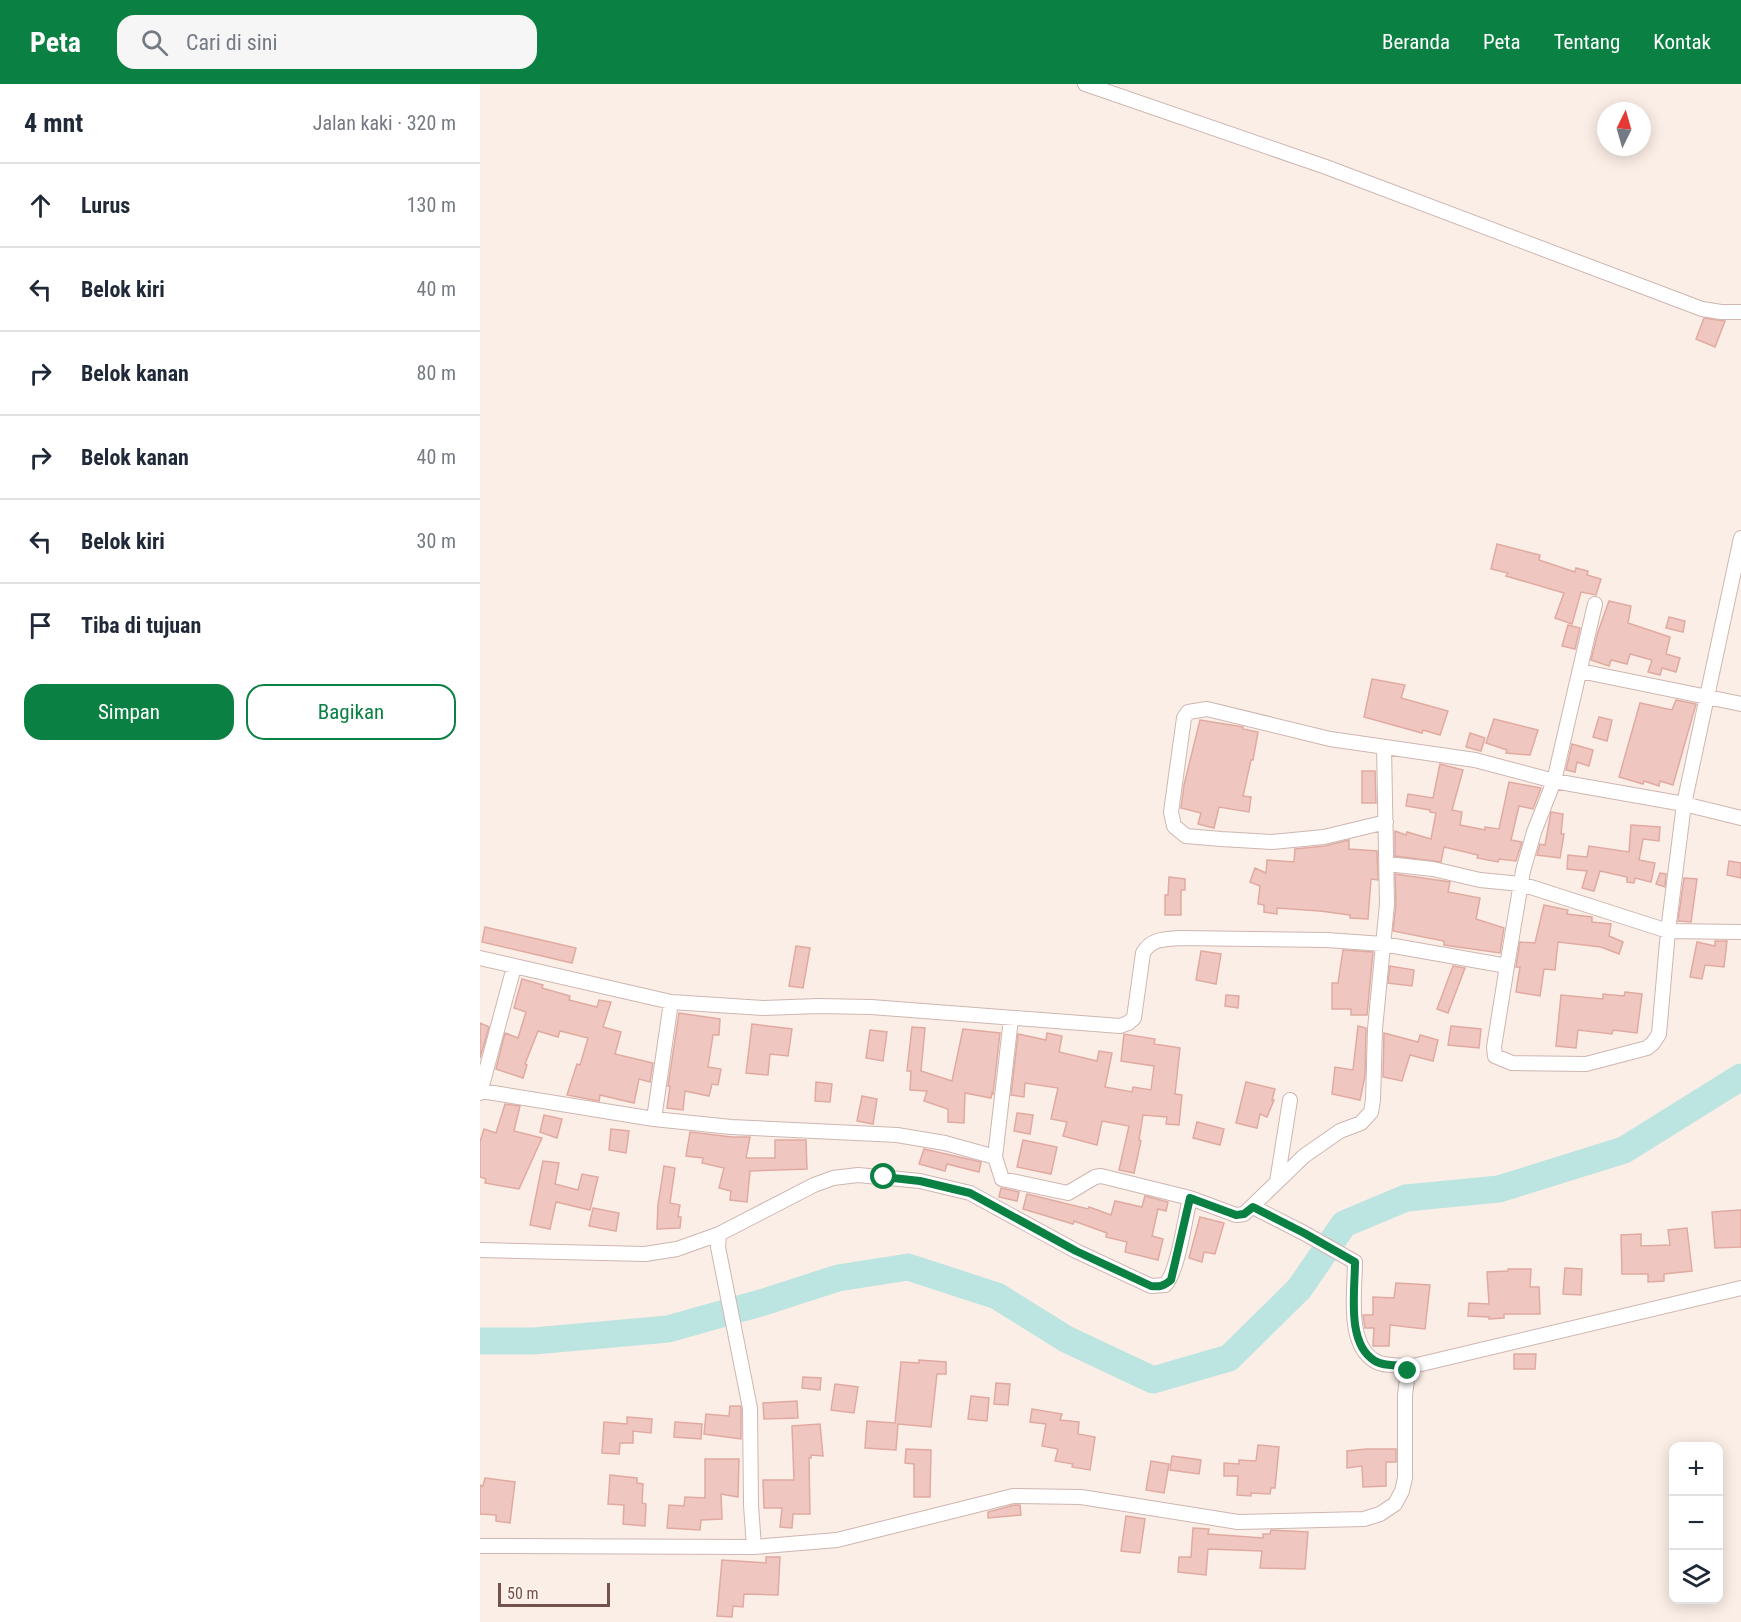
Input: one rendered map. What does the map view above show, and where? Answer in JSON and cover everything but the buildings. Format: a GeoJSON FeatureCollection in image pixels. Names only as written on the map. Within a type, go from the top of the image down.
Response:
{"type":"FeatureCollection","features":[{"type":"Feature","properties":{"kind":"street"},"geometry":{"type":"LineString","coordinates":[[1085,84],[1326,167],[1701,309],[1741,312]]}},
{"type":"Feature","properties":{"kind":"street"},"geometry":{"type":"LineString","coordinates":[[1595,604],[1554,781],[1534,832],[1521,884],[1494,1047],[1495,1056],[1512,1063],[1586,1064],[1647,1048],[1659,1034],[1668,931],[1684,804],[1741,538]]}},
{"type":"Feature","properties":{"kind":"street"},"geometry":{"type":"LineString","coordinates":[[1580,671],[1741,704]]}},
{"type":"Feature","properties":{"kind":"street"},"geometry":{"type":"LineString","coordinates":[[1386,822],[1324,837],[1272,842],[1186,836],[1174,826],[1171,812],[1184,718],[1188,712],[1195,709],[1207,709],[1330,739],[1476,760],[1554,781],[1684,804],[1741,818]]}},
{"type":"Feature","properties":{"kind":"street"},"geometry":{"type":"LineString","coordinates":[[1011,1019],[995,1157],[1001,1178],[1068,1193],[1095,1177],[1101,1176],[1190,1198],[1236,1215],[1244,1214],[1304,1156],[1340,1131],[1361,1123],[1371,1112],[1375,1029],[1387,904],[1384,747]]}},
{"type":"Feature","properties":{"kind":"street"},"geometry":{"type":"LineString","coordinates":[[1387,864],[1433,869],[1480,880],[1521,884],[1668,931],[1741,932]]}},
{"type":"Feature","properties":{"kind":"street"},"geometry":{"type":"LineString","coordinates":[[480,958],[670,1002],[763,1008],[819,1006],[871,1008],[1119,1026],[1134,1018],[1143,953],[1147,946],[1160,939],[1327,940],[1383,944],[1507,966]]}},
{"type":"Feature","properties":{"kind":"street"},"geometry":{"type":"LineString","coordinates":[[514,967],[481,1092],[654,1119],[731,1127],[897,1135],[945,1143],[995,1157]]}},
{"type":"Feature","properties":{"kind":"street"},"geometry":{"type":"LineString","coordinates":[[654,1119],[670,1002]]}},
{"type":"Feature","properties":{"kind":"street"},"geometry":{"type":"LineString","coordinates":[[1277,1182],[1290,1100]]}},
{"type":"Feature","properties":{"kind":"street"},"geometry":{"type":"LineString","coordinates":[[480,1250],[645,1254],[677,1249],[719,1240],[814,1185],[833,1178],[858,1175],[920,1181],[970,1193],[1076,1251],[1151,1286],[1160,1287],[1171,1280],[1190,1198]]}},
{"type":"Feature","properties":{"kind":"street"},"geometry":{"type":"LineString","coordinates":[[1253,1207],[1355,1262],[1356,1326],[1360,1345],[1365,1353],[1377,1362],[1413,1366],[1741,1288]]}},
{"type":"Feature","properties":{"kind":"street"},"geometry":{"type":"LineString","coordinates":[[719,1240],[750,1408],[754,1547]]}},
{"type":"Feature","properties":{"kind":"street"},"geometry":{"type":"LineString","coordinates":[[480,1546],[754,1547],[837,1540],[1013,1496],[1081,1497],[1238,1522],[1364,1519],[1390,1509],[1402,1491],[1405,1478],[1405,1395],[1408,1371],[1413,1366]]}},
{"type":"Feature","properties":{"kind":"waterway"},"geometry":{"type":"LineString","coordinates":[[480,1341],[534,1341],[668,1329],[838,1278],[908,1267],[997,1296],[1066,1339],[1153,1380],[1229,1358],[1299,1289],[1344,1224],[1406,1198],[1499,1189],[1624,1150],[1741,1077]]}},
{"type":"Feature","properties":{"kind":"route"},"geometry":{"type":"LineString","coordinates":[[884,1177],[920,1181],[970,1193],[1076,1251],[1151,1286],[1160,1287],[1171,1280],[1190,1198],[1236,1215],[1244,1214],[1253,1207],[1355,1262],[1356,1326],[1360,1345],[1365,1353],[1377,1362],[1413,1366],[1408,1371]]}}]}
